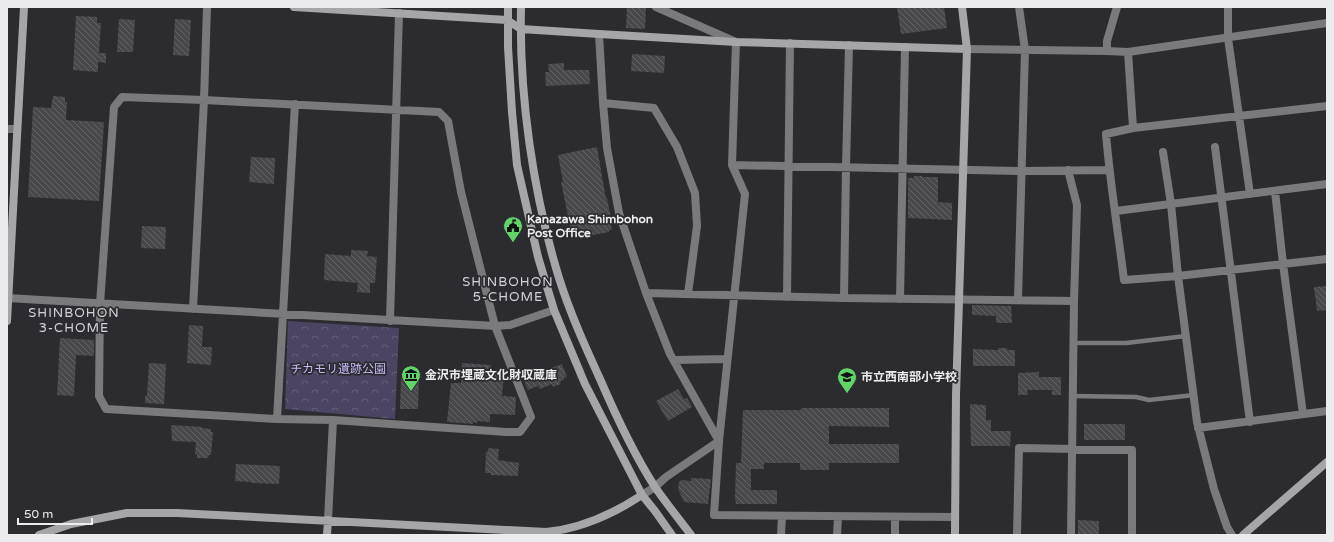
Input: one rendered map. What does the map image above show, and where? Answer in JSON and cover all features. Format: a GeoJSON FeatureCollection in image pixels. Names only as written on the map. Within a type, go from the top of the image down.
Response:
{"type":"FeatureCollection","features":[{"type":"Feature","properties":{"kind":"street"},"geometry":{"type":"LineString","coordinates":[[7,321],[24,7]]}},
{"type":"Feature","properties":{"kind":"street"},"geometry":{"type":"LineString","coordinates":[[193,309],[204,100],[207,7]]}},
{"type":"Feature","properties":{"kind":"street"},"geometry":{"type":"LineString","coordinates":[[294,7],[331,8],[507,20],[521,29],[736,42],[1128,52],[1327,23]]}},
{"type":"Feature","properties":{"kind":"street"},"geometry":{"type":"LineString","coordinates":[[508,7],[507,20],[512,112],[517,165],[538,257],[554,310],[585,384],[642,495],[672,535]]}},
{"type":"Feature","properties":{"kind":"street"},"geometry":{"type":"LineString","coordinates":[[521,7],[527,122],[542,212],[559,279],[577,327],[624,433],[655,487],[691,535]]}},
{"type":"Feature","properties":{"kind":"street"},"geometry":{"type":"LineString","coordinates":[[656,7],[736,42]]}},
{"type":"Feature","properties":{"kind":"street"},"geometry":{"type":"LineString","coordinates":[[955,535],[959,299],[967,49],[962,7]]}},
{"type":"Feature","properties":{"kind":"street"},"geometry":{"type":"LineString","coordinates":[[1018,299],[1025,50],[1019,7]]}},
{"type":"Feature","properties":{"kind":"street"},"geometry":{"type":"LineString","coordinates":[[1107,51],[1107,41],[1117,7]]}},
{"type":"Feature","properties":{"kind":"street"},"geometry":{"type":"LineString","coordinates":[[1228,7],[1228,38],[1250,194]]}},
{"type":"Feature","properties":{"kind":"street"},"geometry":{"type":"LineString","coordinates":[[390,321],[398,13]]}},
{"type":"Feature","properties":{"kind":"street"},"geometry":{"type":"LineString","coordinates":[[599,34],[602,103],[607,148],[619,213],[646,293],[674,360],[719,441]]}},
{"type":"Feature","properties":{"kind":"street"},"geometry":{"type":"LineString","coordinates":[[736,42],[732,165],[745,194],[719,441],[714,515],[955,517]]}},
{"type":"Feature","properties":{"kind":"street"},"geometry":{"type":"LineString","coordinates":[[786,297],[790,43]]}},
{"type":"Feature","properties":{"kind":"street"},"geometry":{"type":"LineString","coordinates":[[844,298],[849,45]]}},
{"type":"Feature","properties":{"kind":"street"},"geometry":{"type":"LineString","coordinates":[[900,298],[904,168],[905,47]]}},
{"type":"Feature","properties":{"kind":"street"},"geometry":{"type":"LineString","coordinates":[[1128,52],[1133,128]]}},
{"type":"Feature","properties":{"kind":"street"},"geometry":{"type":"LineString","coordinates":[[122,97],[204,100],[439,112],[448,121],[461,192],[495,326],[531,417],[520,432],[106,408],[99,396],[100,304],[114,107],[122,97]]}},
{"type":"Feature","properties":{"kind":"street"},"geometry":{"type":"LineString","coordinates":[[602,103],[654,108],[677,147],[695,193],[697,226],[688,294]]}},
{"type":"Feature","properties":{"kind":"street"},"geometry":{"type":"LineString","coordinates":[[277,419],[295,104]]}},
{"type":"Feature","properties":{"kind":"street"},"geometry":{"type":"LineString","coordinates":[[1327,106],[1133,128],[1106,134],[1109,170],[1116,211],[1124,280],[1178,276],[1327,259]]}},
{"type":"Feature","properties":{"kind":"street"},"geometry":{"type":"LineString","coordinates":[[7,129],[17,129]]}},
{"type":"Feature","properties":{"kind":"street"},"geometry":{"type":"LineString","coordinates":[[1215,148],[1250,422]]}},
{"type":"Feature","properties":{"kind":"street"},"geometry":{"type":"LineString","coordinates":[[1163,152],[1198,428],[1214,489],[1227,527],[1232,535]]}},
{"type":"Feature","properties":{"kind":"street"},"geometry":{"type":"LineString","coordinates":[[732,165],[1022,171],[1109,170]]}},
{"type":"Feature","properties":{"kind":"street"},"geometry":{"type":"LineString","coordinates":[[1068,170],[1077,205],[1070,535]]}},
{"type":"Feature","properties":{"kind":"street"},"geometry":{"type":"LineString","coordinates":[[1116,211],[1327,184]]}},
{"type":"Feature","properties":{"kind":"street"},"geometry":{"type":"LineString","coordinates":[[1276,191],[1283,264],[1303,414]]}},
{"type":"Feature","properties":{"kind":"street"},"geometry":{"type":"LineString","coordinates":[[646,293],[786,297],[1018,299],[1074,301]]}},
{"type":"Feature","properties":{"kind":"street"},"geometry":{"type":"LineString","coordinates":[[8,298],[495,326],[510,325],[554,310]]}},
{"type":"Feature","properties":{"kind":"street"},"geometry":{"type":"LineString","coordinates":[[674,360],[727,359]]}},
{"type":"Feature","properties":{"kind":"street"},"geometry":{"type":"LineString","coordinates":[[1198,428],[1327,411]]}},
{"type":"Feature","properties":{"kind":"street"},"geometry":{"type":"LineString","coordinates":[[327,535],[333,420]]}},
{"type":"Feature","properties":{"kind":"street"},"geometry":{"type":"LineString","coordinates":[[39,535],[71,524],[128,514],[177,514],[328,520],[553,533],[595,520],[630,503],[719,441]]}},
{"type":"Feature","properties":{"kind":"street"},"geometry":{"type":"LineString","coordinates":[[1017,535],[1019,448],[1132,450],[1132,535]]}},
{"type":"Feature","properties":{"kind":"street"},"geometry":{"type":"LineString","coordinates":[[1243,535],[1327,462]]}},
{"type":"Feature","properties":{"kind":"street"},"geometry":{"type":"LineString","coordinates":[[781,535],[782,516]]}},
{"type":"Feature","properties":{"kind":"street"},"geometry":{"type":"LineString","coordinates":[[837,535],[838,517]]}},
{"type":"Feature","properties":{"kind":"street"},"geometry":{"type":"LineString","coordinates":[[895,517],[895,535]]}},
{"type":"Feature","properties":{"kind":"lane"},"geometry":{"type":"LineString","coordinates":[[1073,343],[1126,343],[1186,336]]}},
{"type":"Feature","properties":{"kind":"lane"},"geometry":{"type":"LineString","coordinates":[[1072,396],[1136,397],[1149,400],[1194,395]]}},
{"type":"Feature","properties":{"kind":"green space","name":"チカモリ遺跡公園"},"geometry":{"type":"Polygon","coordinates":[[[288,321],[399,328],[395,419],[285,409],[288,321]]]}},
{"type":"Feature","properties":{"kind":"building"},"geometry":{"type":"Polygon","coordinates":[[[627,7],[646,7],[645,29],[626,28],[627,7]]]}},
{"type":"Feature","properties":{"kind":"building"},"geometry":{"type":"Polygon","coordinates":[[[897,7],[944,7],[947,28],[901,34],[897,7]]]}},
{"type":"Feature","properties":{"kind":"building"},"geometry":{"type":"Polygon","coordinates":[[[76,16],[97,17],[97,23],[101,23],[99,53],[106,53],[106,63],[98,62],[98,72],[73,70],[76,16]]]}},
{"type":"Feature","properties":{"kind":"building"},"geometry":{"type":"Polygon","coordinates":[[[119,19],[135,20],[133,52],[117,52],[119,19]]]}},
{"type":"Feature","properties":{"kind":"building"},"geometry":{"type":"Polygon","coordinates":[[[175,19],[191,20],[189,56],[173,55],[175,19]]]}},
{"type":"Feature","properties":{"kind":"building"},"geometry":{"type":"Polygon","coordinates":[[[632,54],[665,56],[664,73],[631,71],[632,54]]]}},
{"type":"Feature","properties":{"kind":"building"},"geometry":{"type":"Polygon","coordinates":[[[564,63],[564,70],[589,70],[590,84],[546,86],[545,72],[549,72],[548,64],[564,63]]]}},
{"type":"Feature","properties":{"kind":"building"},"geometry":{"type":"Polygon","coordinates":[[[53,96],[65,97],[65,102],[67,102],[66,120],[104,122],[99,201],[28,197],[33,107],[51,108],[53,96]]]}},
{"type":"Feature","properties":{"kind":"building"},"geometry":{"type":"Polygon","coordinates":[[[597,147],[606,199],[607,198],[612,223],[610,223],[612,230],[609,230],[609,232],[577,238],[576,235],[572,236],[561,182],[563,182],[558,155],[597,147]]]}},
{"type":"Feature","properties":{"kind":"building"},"geometry":{"type":"Polygon","coordinates":[[[251,157],[275,158],[274,184],[249,182],[251,157]]]}},
{"type":"Feature","properties":{"kind":"building"},"geometry":{"type":"Polygon","coordinates":[[[914,176],[938,177],[938,202],[952,203],[952,220],[908,218],[908,178],[914,178],[914,176]]]}},
{"type":"Feature","properties":{"kind":"building"},"geometry":{"type":"Polygon","coordinates":[[[142,226],[166,227],[165,249],[141,248],[142,226]]]}},
{"type":"Feature","properties":{"kind":"building"},"geometry":{"type":"Polygon","coordinates":[[[351,250],[368,251],[367,256],[377,257],[375,283],[370,283],[370,293],[357,292],[358,283],[324,280],[325,254],[351,256],[351,250]]]}},
{"type":"Feature","properties":{"kind":"building"},"geometry":{"type":"Polygon","coordinates":[[[1327,286],[1327,310],[1317,311],[1314,287],[1327,286]]]}},
{"type":"Feature","properties":{"kind":"building"},"geometry":{"type":"Polygon","coordinates":[[[972,305],[1011,306],[1012,323],[998,323],[996,322],[996,316],[974,315],[972,314],[972,305]]]}},
{"type":"Feature","properties":{"kind":"building"},"geometry":{"type":"Polygon","coordinates":[[[189,325],[203,326],[202,347],[212,347],[211,365],[187,363],[189,325]]]}},
{"type":"Feature","properties":{"kind":"building"},"geometry":{"type":"Polygon","coordinates":[[[60,338],[94,340],[94,356],[76,355],[74,396],[57,395],[60,338]]]}},
{"type":"Feature","properties":{"kind":"building"},"geometry":{"type":"Polygon","coordinates":[[[998,348],[1015,350],[1015,366],[973,366],[973,349],[998,350],[998,348]]]}},
{"type":"Feature","properties":{"kind":"building"},"geometry":{"type":"Polygon","coordinates":[[[149,363],[166,364],[164,404],[145,403],[145,395],[147,396],[149,363]]]}},
{"type":"Feature","properties":{"kind":"building"},"geometry":{"type":"Polygon","coordinates":[[[462,363],[491,365],[491,371],[504,372],[502,396],[516,397],[515,415],[490,414],[490,422],[477,421],[477,423],[473,422],[473,424],[447,422],[451,383],[461,383],[462,363]]]}},
{"type":"Feature","properties":{"kind":"building"},"geometry":{"type":"Polygon","coordinates":[[[562,364],[567,377],[560,381],[561,384],[553,387],[552,384],[540,389],[538,386],[528,390],[523,379],[562,364]]]}},
{"type":"Feature","properties":{"kind":"building"},"geometry":{"type":"Polygon","coordinates":[[[1039,372],[1039,377],[1061,377],[1061,395],[1052,395],[1052,390],[1027,390],[1028,395],[1018,395],[1018,373],[1039,372]]]}},
{"type":"Feature","properties":{"kind":"building"},"geometry":{"type":"Polygon","coordinates":[[[401,378],[419,379],[418,409],[400,409],[401,378]]]}},
{"type":"Feature","properties":{"kind":"building"},"geometry":{"type":"Polygon","coordinates":[[[678,389],[684,399],[687,398],[692,407],[668,421],[656,401],[678,389]]]}},
{"type":"Feature","properties":{"kind":"building"},"geometry":{"type":"Polygon","coordinates":[[[970,404],[986,405],[986,420],[991,420],[991,431],[1011,431],[1010,446],[971,446],[970,404]]]}},
{"type":"Feature","properties":{"kind":"building"},"geometry":{"type":"Polygon","coordinates":[[[801,408],[889,408],[889,427],[829,426],[829,444],[899,444],[899,463],[829,463],[829,470],[800,470],[800,463],[764,463],[764,469],[751,469],[751,490],[777,490],[777,504],[736,504],[736,463],[741,463],[743,410],[801,410],[801,408]]]}},
{"type":"Feature","properties":{"kind":"building"},"geometry":{"type":"Polygon","coordinates":[[[1084,424],[1125,424],[1125,440],[1084,440],[1084,424]]]}},
{"type":"Feature","properties":{"kind":"building"},"geometry":{"type":"Polygon","coordinates":[[[171,425],[211,429],[211,432],[213,432],[211,455],[209,455],[208,458],[197,458],[197,454],[195,454],[196,442],[172,441],[171,425]]]}},
{"type":"Feature","properties":{"kind":"building"},"geometry":{"type":"Polygon","coordinates":[[[488,448],[499,449],[498,460],[519,463],[518,475],[491,475],[491,473],[485,473],[486,451],[488,452],[488,448]]]}},
{"type":"Feature","properties":{"kind":"building"},"geometry":{"type":"Polygon","coordinates":[[[236,464],[280,466],[279,484],[235,481],[236,464]]]}},
{"type":"Feature","properties":{"kind":"building"},"geometry":{"type":"Polygon","coordinates":[[[691,478],[711,479],[708,504],[684,502],[678,489],[679,482],[681,480],[691,481],[691,478]]]}},
{"type":"Feature","properties":{"kind":"building"},"geometry":{"type":"Polygon","coordinates":[[[1078,520],[1099,521],[1099,535],[1078,535],[1078,520]]]}},
{"type":"Feature","properties":{"kind":"place","name":"Kanazawa Shimbohon Post Office"},"geometry":{"type":"Point","coordinates":[513,243]}},
{"type":"Feature","properties":{"kind":"place","name":"金沢市埋蔵文化財収蔵庫"},"geometry":{"type":"Point","coordinates":[411,392]}},
{"type":"Feature","properties":{"kind":"place","name":"市立西南部小学校"},"geometry":{"type":"Point","coordinates":[847,394]}},
{"type":"Feature","properties":{"kind":"district","name":"SHINBOHON 5-CHOME"},"geometry":{"type":"Point","coordinates":[508,290]}},
{"type":"Feature","properties":{"kind":"district","name":"SHINBOHON 3-CHOME"},"geometry":{"type":"Point","coordinates":[74,320]}}]}
